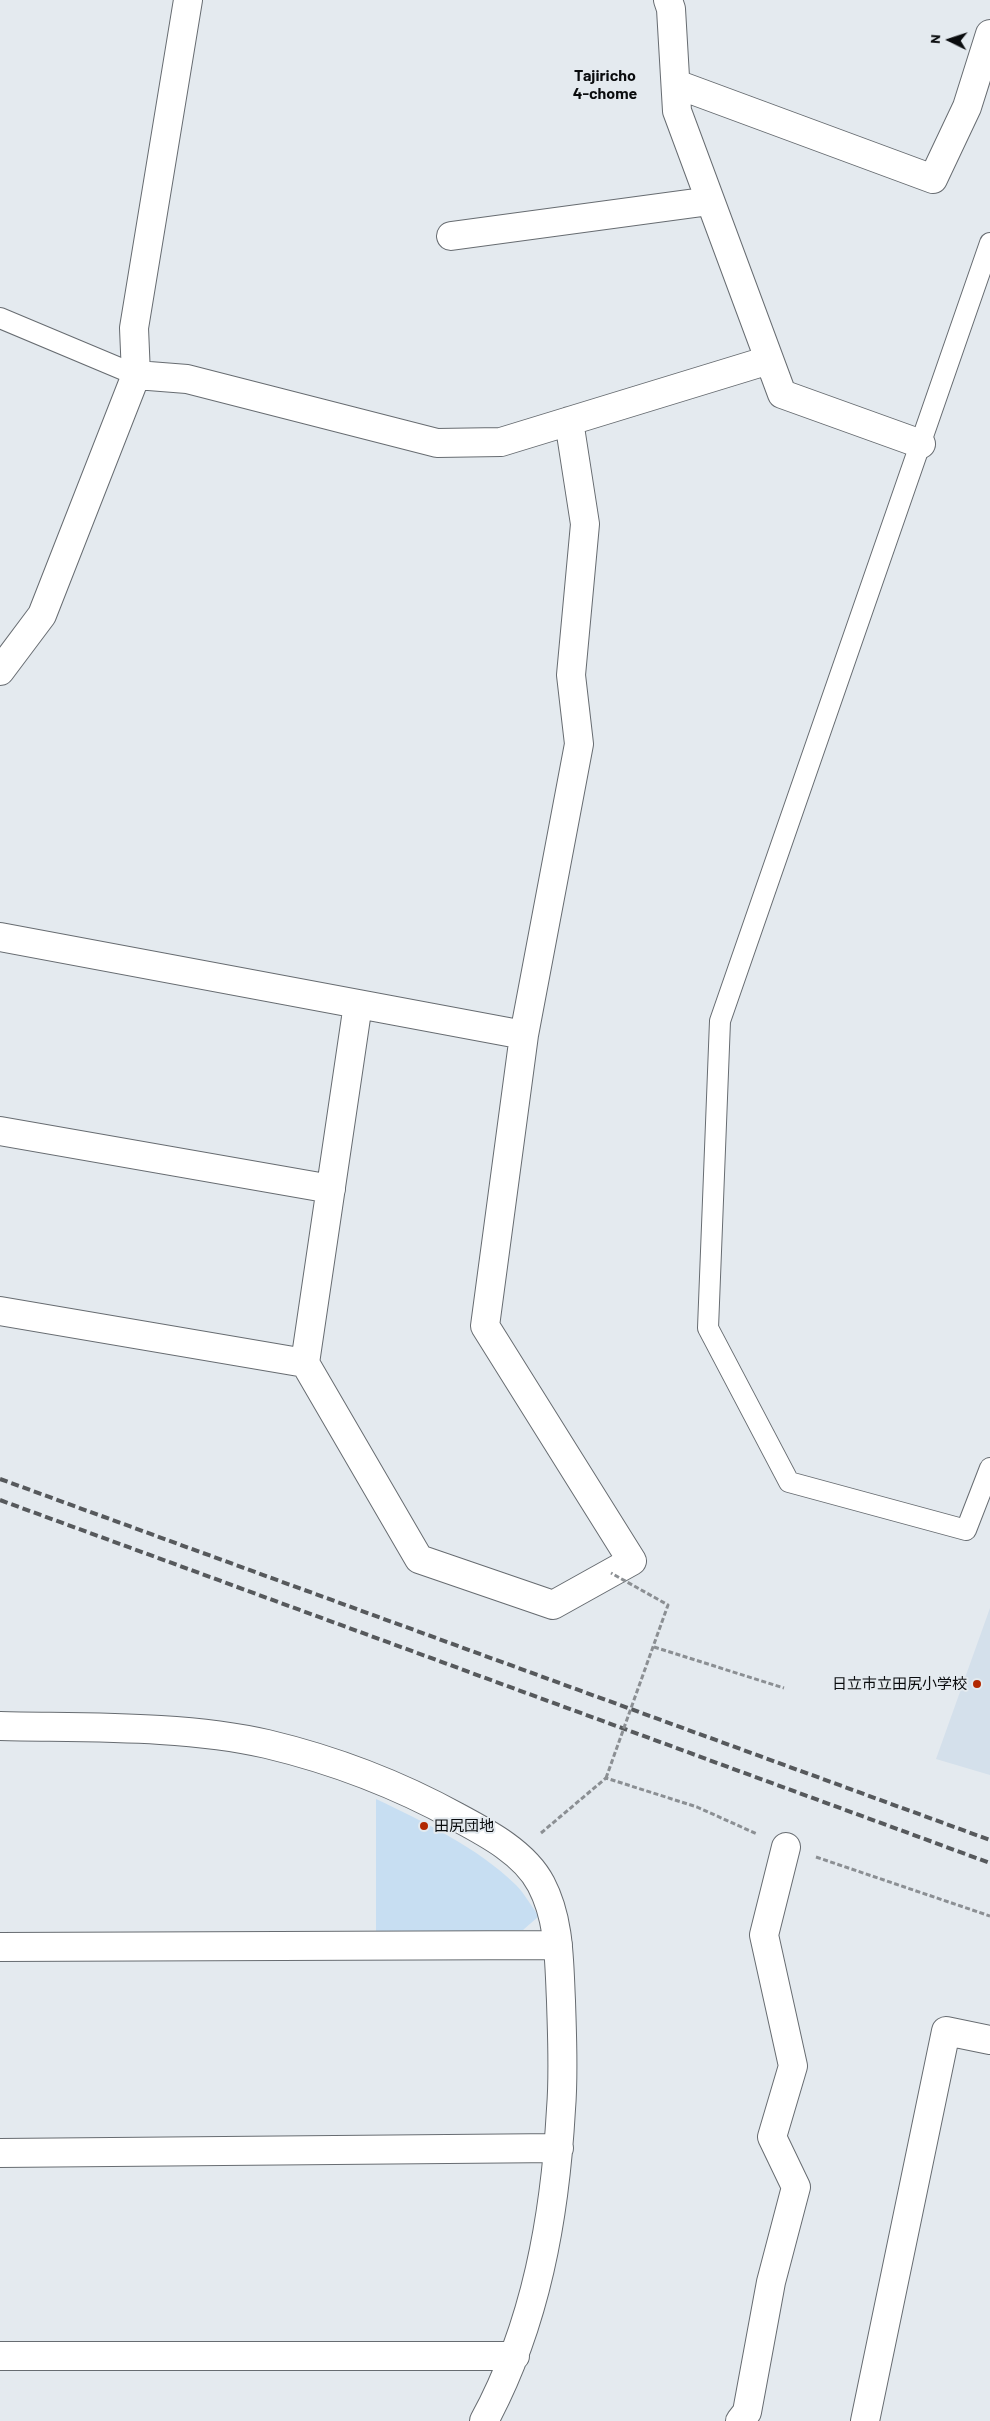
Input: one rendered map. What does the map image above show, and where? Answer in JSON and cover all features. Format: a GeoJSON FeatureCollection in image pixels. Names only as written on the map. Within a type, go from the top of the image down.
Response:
{"type":"FeatureCollection","features":[{"type":"Feature","properties":{"kind":"street"},"geometry":{"type":"LineString","coordinates":[[0,671],[42,615],[136,375],[134,328],[188,0]]}},
{"type":"Feature","properties":{"kind":"street"},"geometry":{"type":"LineString","coordinates":[[668,0],[671,9],[677,111],[782,394],[920,444]]}},
{"type":"Feature","properties":{"kind":"street"},"geometry":{"type":"LineString","coordinates":[[676,84],[932,179],[967,107],[990,34]]}},
{"type":"Feature","properties":{"kind":"street"},"geometry":{"type":"LineString","coordinates":[[450,236],[710,201]]}},
{"type":"Feature","properties":{"kind":"street"},"geometry":{"type":"LineString","coordinates":[[136,375],[187,379],[437,443],[501,442],[769,360]]}},
{"type":"Feature","properties":{"kind":"street"},"geometry":{"type":"LineString","coordinates":[[358,1004],[305,1363],[419,1559],[552,1605],[632,1561],[485,1326],[524,1036],[579,744],[571,674],[585,524],[569,421]]}},
{"type":"Feature","properties":{"kind":"street"},"geometry":{"type":"LineString","coordinates":[[0,937],[524,1036]]}},
{"type":"Feature","properties":{"kind":"street"},"geometry":{"type":"LineString","coordinates":[[0,1131],[331,1190]]}},
{"type":"Feature","properties":{"kind":"street"},"geometry":{"type":"LineString","coordinates":[[0,1311],[305,1363]]}},
{"type":"Feature","properties":{"kind":"street"},"geometry":{"type":"LineString","coordinates":[[0,1726],[158,1731],[264,1743],[324,1760],[381,1779],[480,1830],[516,1855],[540,1881],[553,1912],[558,1945],[563,2090],[559,2148],[548,2225],[534,2298],[516,2356],[484,2421]]}},
{"type":"Feature","properties":{"kind":"street"},"geometry":{"type":"LineString","coordinates":[[740,2421],[747,2412],[771,2282],[796,2187],[772,2137],[794,2066],[764,1935],[786,1847]]}},
{"type":"Feature","properties":{"kind":"street"},"geometry":{"type":"LineString","coordinates":[[0,1947],[558,1945]]}},
{"type":"Feature","properties":{"kind":"street"},"geometry":{"type":"LineString","coordinates":[[865,2421],[946,2031],[990,2040]]}},
{"type":"Feature","properties":{"kind":"street"},"geometry":{"type":"LineString","coordinates":[[0,2153],[559,2148]]}},
{"type":"Feature","properties":{"kind":"street"},"geometry":{"type":"LineString","coordinates":[[0,2356],[516,2356]]}},
{"type":"Feature","properties":{"kind":"lane"},"geometry":{"type":"LineString","coordinates":[[990,243],[720,1021],[708,1328],[789,1482],[966,1530],[990,1468]]}},
{"type":"Feature","properties":{"kind":"lane"},"geometry":{"type":"LineString","coordinates":[[0,318],[136,375]]}},
{"type":"Feature","properties":{"kind":"path"},"geometry":{"type":"LineString","coordinates":[[516,1855],[606,1778],[654,1647],[668,1605],[611,1573]]}},
{"type":"Feature","properties":{"kind":"path"},"geometry":{"type":"LineString","coordinates":[[654,1647],[784,1688]]}},
{"type":"Feature","properties":{"kind":"path"},"geometry":{"type":"LineString","coordinates":[[606,1778],[697,1807],[786,1847],[990,1916]]}},
{"type":"Feature","properties":{"kind":"shaded area","name":"日立市立田尻小学校"},"geometry":{"type":"Polygon","coordinates":[[[990,1608],[990,1775],[936,1759],[990,1608]]]}},
{"type":"Feature","properties":{"kind":"shaded area"},"geometry":{"type":"Polygon","coordinates":[[[376,1799],[449,1836],[501,1871],[522,1892],[539,1916],[523,1930],[376,1933],[376,1799]]]}},
{"type":"Feature","properties":{"kind":"railway"},"geometry":{"type":"LineString","coordinates":[[0,1479],[990,1840]]}},
{"type":"Feature","properties":{"kind":"railway"},"geometry":{"type":"LineString","coordinates":[[0,1500],[990,1863]]}},
{"type":"Feature","properties":{"kind":"place","name":"日立市立田尻小学校"},"geometry":{"type":"Point","coordinates":[977,1684]}},
{"type":"Feature","properties":{"kind":"place","name":"田尻団地"},"geometry":{"type":"Point","coordinates":[424,1826]}},
{"type":"Feature","properties":{"kind":"district","name":"Tajiricho 4-chome"},"geometry":{"type":"Point","coordinates":[605,85]}}]}
